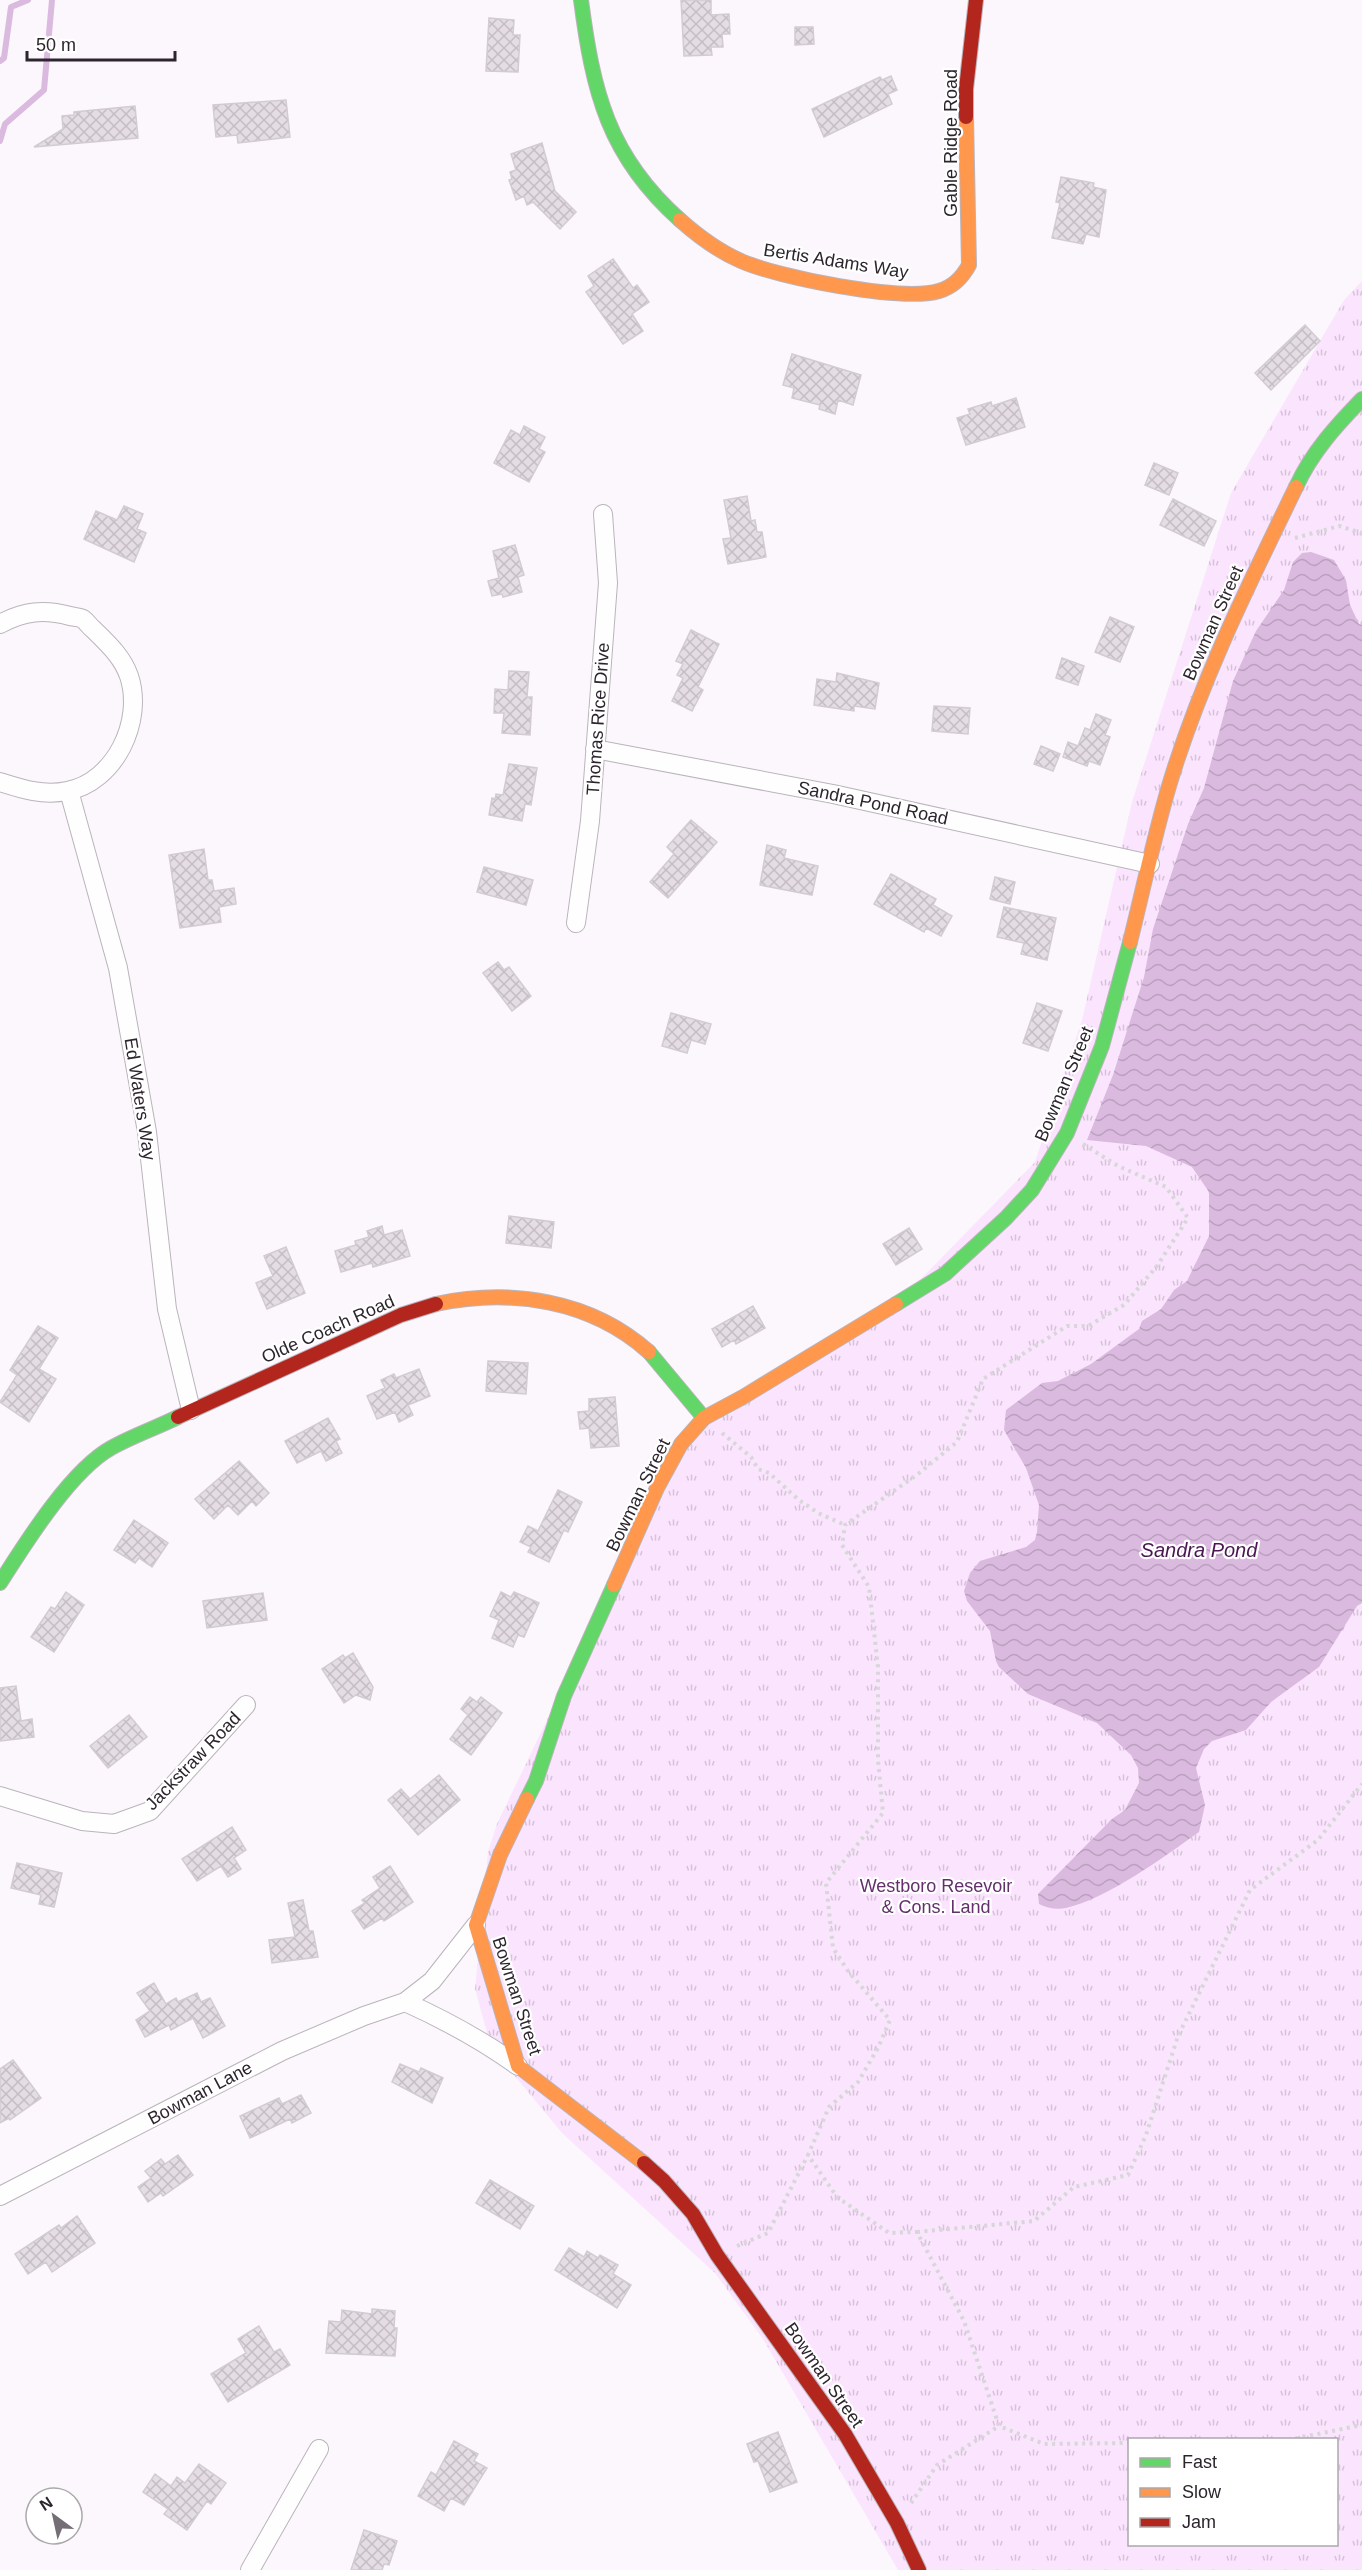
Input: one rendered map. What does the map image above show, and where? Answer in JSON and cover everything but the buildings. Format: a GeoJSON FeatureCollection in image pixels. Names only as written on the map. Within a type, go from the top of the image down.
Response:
{"type":"FeatureCollection","features":[{"type":"Feature","properties":{"kind":"street","name":"Bertis Adams Way"},"geometry":{"type":"LineString","coordinates":[[581,0],[591,67],[602,107],[619,147],[640,178],[674,215],[711,244],[755,267],[802,278],[896,292],[933,293],[957,282]]}},
{"type":"Feature","properties":{"kind":"street","name":"Gable Ridge Road"},"geometry":{"type":"LineString","coordinates":[[957,282],[962,279],[969,265],[966,89],[976,0]]}},
{"type":"Feature","properties":{"kind":"street","name":"Bowman Street"},"geometry":{"type":"LineString","coordinates":[[919,2570],[897,2523],[845,2434],[717,2255],[693,2214],[664,2181],[631,2151],[518,2066],[476,1925],[500,1855],[536,1781],[564,1696],[657,1488],[681,1444],[704,1418],[743,1397],[945,1274],[1006,1218],[1032,1190],[1066,1132],[1102,1046],[1113,1012],[1128,943],[1169,786],[1194,713],[1246,590],[1306,465],[1329,433],[1362,399]]}},
{"type":"Feature","properties":{"kind":"street","name":"Thomas Rice Drive"},"geometry":{"type":"LineString","coordinates":[[576,923],[590,820],[608,583],[603,514]]}},
{"type":"Feature","properties":{"kind":"street"},"geometry":{"type":"LineString","coordinates":[[0,624],[14,616],[34,611],[83,619],[106,640],[129,677],[133,702],[127,736],[113,763],[101,776],[69,791],[35,793],[0,782]]}},
{"type":"Feature","properties":{"kind":"street","name":"Sandra Pond Road"},"geometry":{"type":"LineString","coordinates":[[595,749],[833,794],[1150,864]]}},
{"type":"Feature","properties":{"kind":"street","name":"Ed Waters Way"},"geometry":{"type":"LineString","coordinates":[[69,791],[118,968],[147,1132],[167,1309],[191,1410]]}},
{"type":"Feature","properties":{"kind":"street","name":"Olde Coach Road"},"geometry":{"type":"LineString","coordinates":[[0,1583],[43,1516],[88,1465],[109,1449],[401,1315],[443,1302],[482,1297],[566,1305],[607,1320],[655,1359],[704,1418]]}},
{"type":"Feature","properties":{"kind":"street","name":"Jackstraw Road"},"geometry":{"type":"LineString","coordinates":[[0,1796],[82,1821],[114,1824],[150,1811],[246,1705]]}},
{"type":"Feature","properties":{"kind":"street","name":"Bowman Lane"},"geometry":{"type":"LineString","coordinates":[[0,2196],[282,2051],[364,2016],[405,2002],[432,1981],[476,1925]]}},
{"type":"Feature","properties":{"kind":"street"},"geometry":{"type":"LineString","coordinates":[[405,2002],[489,2044],[518,2066]]}},
{"type":"Feature","properties":{"kind":"street"},"geometry":{"type":"LineString","coordinates":[[250,2570],[319,2450]]}},
{"type":"Feature","properties":{"kind":"path"},"geometry":{"type":"LineString","coordinates":[[1269,544],[1339,526],[1362,533]]}},
{"type":"Feature","properties":{"kind":"path"},"geometry":{"type":"LineString","coordinates":[[717,2255],[768,2233],[830,2107],[858,2082],[878,2048],[890,2020],[848,1971],[833,1948],[826,1883],[883,1813],[878,1760],[878,1667],[869,1587],[842,1545],[844,1525],[918,1474],[957,1442],[983,1379],[1067,1326],[1088,1326],[1124,1305],[1157,1266],[1188,1218],[1166,1188],[1118,1166],[1066,1132]]}},
{"type":"Feature","properties":{"kind":"path"},"geometry":{"type":"LineString","coordinates":[[704,1418],[751,1457],[758,1469],[769,1473],[794,1496],[818,1513],[844,1525]]}},
{"type":"Feature","properties":{"kind":"path"},"geometry":{"type":"LineString","coordinates":[[808,2155],[837,2197],[889,2233],[1034,2221],[1074,2187],[1128,2175],[1146,2135],[1178,2036],[1250,1890],[1318,1839],[1362,1785]]}},
{"type":"Feature","properties":{"kind":"path"},"geometry":{"type":"LineString","coordinates":[[917,2232],[964,2321],[999,2426],[1044,2444],[1128,2443]]}},
{"type":"Feature","properties":{"kind":"path"},"geometry":{"type":"LineString","coordinates":[[1293,2438],[1362,2425]]}},
{"type":"Feature","properties":{"kind":"path"},"geometry":{"type":"LineString","coordinates":[[897,2523],[937,2465],[999,2426]]}},
{"type":"Feature","properties":{"kind":"green space","name":"Westboro Resevoir & Cons. Land"},"geometry":{"type":"Polygon","coordinates":[[[1362,281],[1362,2570],[898,2570],[763,2339],[715,2273],[562,2133],[509,2069],[489,2040],[475,1989],[488,1852],[497,1824],[682,1439],[877,1324],[1035,1162],[1082,1020],[1132,802],[1231,493],[1344,300],[1362,281]]]}},
{"type":"Feature","properties":{"kind":"water","name":"Sandra Pond"},"geometry":{"type":"Polygon","coordinates":[[[1311,552],[1334,560],[1346,580],[1350,605],[1359,624],[1362,625],[1362,1603],[1357,1606],[1319,1667],[1271,1702],[1246,1730],[1212,1741],[1204,1749],[1196,1768],[1205,1805],[1199,1832],[1135,1876],[1100,1895],[1066,1908],[1045,1907],[1039,1904],[1038,1894],[1112,1819],[1125,1810],[1139,1783],[1138,1768],[1131,1755],[1097,1723],[1028,1694],[999,1667],[990,1631],[967,1601],[964,1591],[970,1573],[980,1561],[1026,1547],[1035,1540],[1037,1532],[1039,1505],[1026,1468],[1004,1430],[1006,1410],[1042,1383],[1058,1381],[1091,1364],[1139,1329],[1142,1321],[1161,1309],[1174,1290],[1187,1281],[1209,1236],[1209,1192],[1192,1167],[1146,1146],[1087,1140],[1113,1075],[1144,977],[1153,929],[1188,824],[1204,788],[1233,681],[1256,631],[1284,590],[1293,562],[1302,553],[1311,552]]]}},
{"type":"Feature","properties":{"kind":"waterway"},"geometry":{"type":"LineString","coordinates":[[0,61],[4,58],[11,7],[28,0]]}},
{"type":"Feature","properties":{"kind":"waterway"},"geometry":{"type":"LineString","coordinates":[[0,141],[5,124],[44,90],[52,0]]}},
{"type":"Feature","properties":{"kind":"traffic: fast"},"geometry":{"type":"LineString","coordinates":[[581,0],[591,64],[608,120],[620,147],[636,172],[680,220]]}},
{"type":"Feature","properties":{"kind":"traffic: fast"},"geometry":{"type":"LineString","coordinates":[[1296,487],[1317,451],[1362,399]]}},
{"type":"Feature","properties":{"kind":"traffic: fast"},"geometry":{"type":"LineString","coordinates":[[896,1304],[945,1274],[1006,1218],[1032,1190],[1067,1133],[1102,1046],[1130,942]]}},
{"type":"Feature","properties":{"kind":"traffic: fast"},"geometry":{"type":"LineString","coordinates":[[649,1352],[704,1418]]}},
{"type":"Feature","properties":{"kind":"traffic: fast"},"geometry":{"type":"LineString","coordinates":[[0,1583],[64,1491],[95,1459],[111,1448],[178,1417]]}},
{"type":"Feature","properties":{"kind":"traffic: fast"},"geometry":{"type":"LineString","coordinates":[[527,1799],[536,1781],[564,1696],[614,1585]]}},
{"type":"Feature","properties":{"kind":"traffic: slow"},"geometry":{"type":"LineString","coordinates":[[680,220],[709,243],[733,257],[782,274],[869,291],[921,294],[939,291],[957,281],[969,265],[966,117]]}},
{"type":"Feature","properties":{"kind":"traffic: slow"},"geometry":{"type":"LineString","coordinates":[[1130,942],[1153,844],[1181,747],[1226,634],[1296,487]]}},
{"type":"Feature","properties":{"kind":"traffic: slow"},"geometry":{"type":"LineString","coordinates":[[436,1304],[493,1297],[549,1302],[602,1320],[626,1334],[649,1352]]}},
{"type":"Feature","properties":{"kind":"traffic: slow"},"geometry":{"type":"LineString","coordinates":[[614,1585],[657,1488],[681,1444],[704,1418],[743,1397],[896,1304]]}},
{"type":"Feature","properties":{"kind":"traffic: slow"},"geometry":{"type":"LineString","coordinates":[[527,1799],[500,1855],[476,1925],[518,2066],[644,2163]]}},
{"type":"Feature","properties":{"kind":"traffic: jam"},"geometry":{"type":"LineString","coordinates":[[966,117],[966,89],[976,0]]}},
{"type":"Feature","properties":{"kind":"traffic: jam"},"geometry":{"type":"LineString","coordinates":[[178,1417],[401,1315],[436,1304]]}},
{"type":"Feature","properties":{"kind":"traffic: jam"},"geometry":{"type":"LineString","coordinates":[[644,2163],[664,2181],[693,2214],[717,2255],[845,2434],[897,2523],[919,2570]]}}]}
